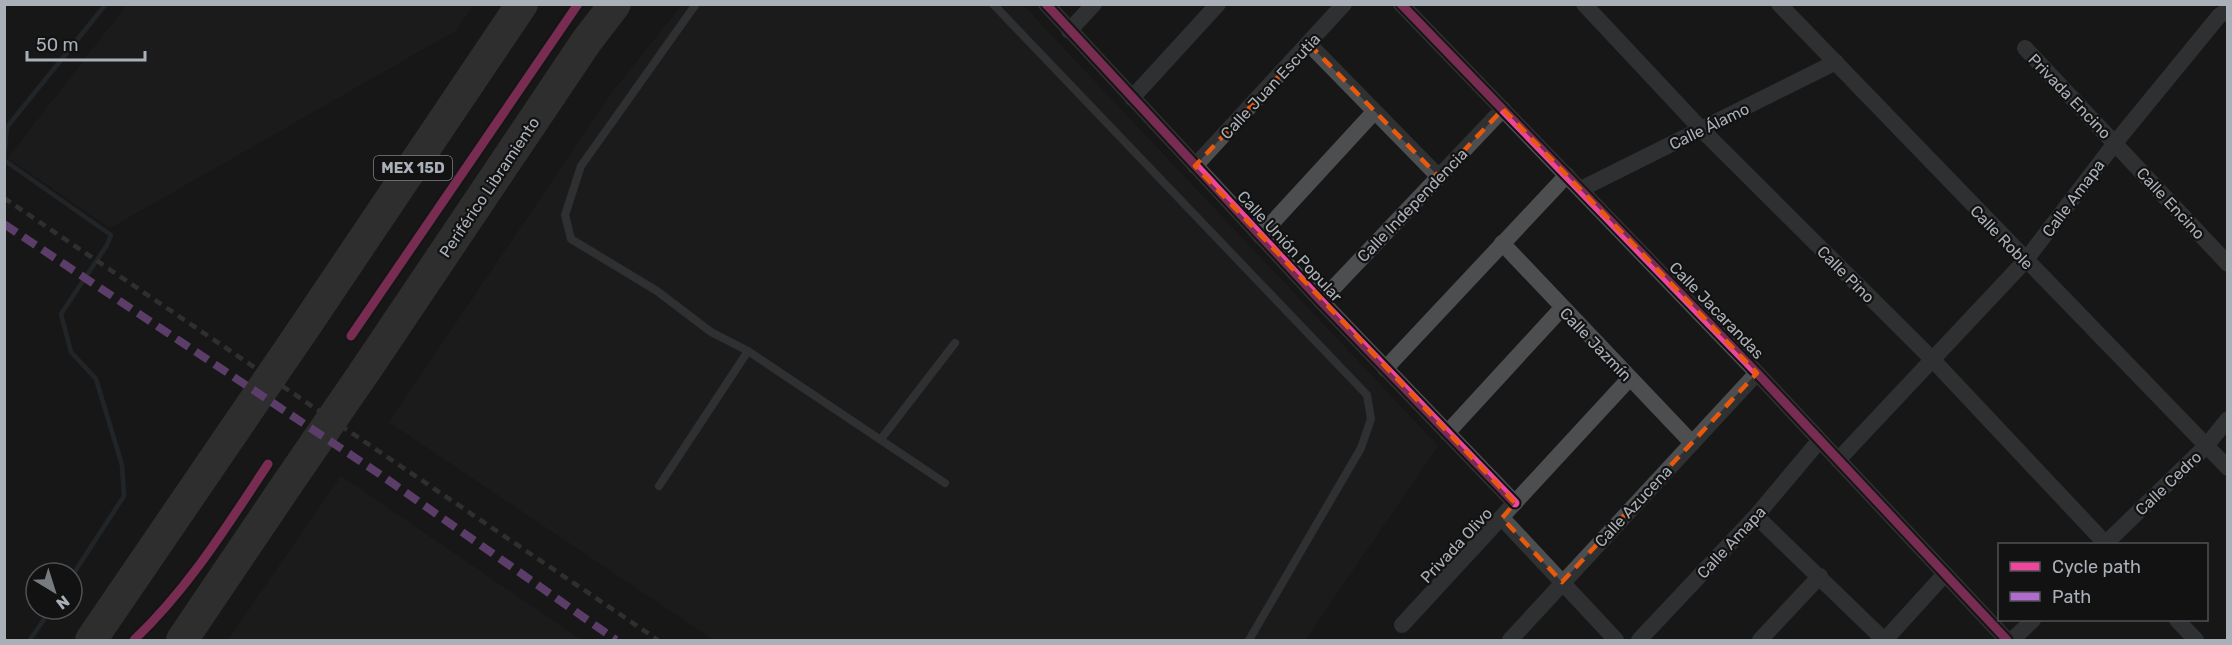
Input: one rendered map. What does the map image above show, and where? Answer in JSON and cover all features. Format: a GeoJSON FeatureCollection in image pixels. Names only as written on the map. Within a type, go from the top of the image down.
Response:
{"type":"FeatureCollection","features":[{"type":"Feature","properties":{"kind":"highway","name":"MEX 15D"},"geometry":{"type":"LineString","coordinates":[[91,640],[522,4]]}},
{"type":"Feature","properties":{"kind":"highway","name":"Periférico Libramiento"},"geometry":{"type":"LineString","coordinates":[[182,640],[579,52],[615,4]]}},
{"type":"Feature","properties":{"kind":"street","name":"Calle Unión Popular"},"geometry":{"type":"LineString","coordinates":[[1046,4],[1321,301],[1515,503]]}},
{"type":"Feature","properties":{"kind":"street"},"geometry":{"type":"LineString","coordinates":[[1069,31],[1094,4]]}},
{"type":"Feature","properties":{"kind":"street"},"geometry":{"type":"LineString","coordinates":[[1132,98],[1218,4]]}},
{"type":"Feature","properties":{"kind":"street","name":"Calle Juan Escutia"},"geometry":{"type":"LineString","coordinates":[[1195,166],[1344,4]]}},
{"type":"Feature","properties":{"kind":"street","name":"Calle Jacarandas"},"geometry":{"type":"LineString","coordinates":[[1401,4],[1757,373],[2007,640]]}},
{"type":"Feature","properties":{"kind":"street","name":"Calle Pino"},"geometry":{"type":"LineString","coordinates":[[1584,4],[1702,130],[1932,359],[2105,543]]}},
{"type":"Feature","properties":{"kind":"street","name":"Calle Roble"},"geometry":{"type":"LineString","coordinates":[[1779,4],[2025,261],[2228,468]]}},
{"type":"Feature","properties":{"kind":"street","name":"Calle Amapa"},"geometry":{"type":"LineString","coordinates":[[1838,460],[2025,261],[2115,143],[2219,16],[2228,10]]}},
{"type":"Feature","properties":{"kind":"street"},"geometry":{"type":"LineString","coordinates":[[1309,44],[1439,177]]}},
{"type":"Feature","properties":{"kind":"street","name":"Privada Encino"},"geometry":{"type":"LineString","coordinates":[[2025,48],[2115,143]]}},
{"type":"Feature","properties":{"kind":"street","name":"Calle Álamo"},"geometry":{"type":"LineString","coordinates":[[1581,189],[1836,62]]}},
{"type":"Feature","properties":{"kind":"street","name":"Calle Independencia"},"geometry":{"type":"LineString","coordinates":[[1321,301],[1503,109]]}},
{"type":"Feature","properties":{"kind":"street"},"geometry":{"type":"LineString","coordinates":[[1260,236],[1374,112]]}},
{"type":"Feature","properties":{"kind":"street","name":"Calle Encino"},"geometry":{"type":"LineString","coordinates":[[2115,143],[2228,264]]}},
{"type":"Feature","properties":{"kind":"street"},"geometry":{"type":"LineString","coordinates":[[1385,369],[1567,175]]}},
{"type":"Feature","properties":{"kind":"street","name":"Calle Jazmín"},"geometry":{"type":"LineString","coordinates":[[1502,243],[1692,443]]}},
{"type":"Feature","properties":{"kind":"street"},"geometry":{"type":"LineString","coordinates":[[1447,433],[1562,308]]}},
{"type":"Feature","properties":{"kind":"street","name":"Calle Azucena"},"geometry":{"type":"LineString","coordinates":[[1510,640],[1757,373]]}},
{"type":"Feature","properties":{"kind":"street","name":"Privada Olivo"},"geometry":{"type":"LineString","coordinates":[[1402,625],[1629,379]]}},
{"type":"Feature","properties":{"kind":"street","name":"Calle Cedro"},"geometry":{"type":"LineString","coordinates":[[2107,543],[2206,446],[2228,419]]}},
{"type":"Feature","properties":{"kind":"street","name":"Calle Amapa"},"geometry":{"type":"LineString","coordinates":[[1639,640],[1756,516],[1819,441]]}},
{"type":"Feature","properties":{"kind":"street"},"geometry":{"type":"LineString","coordinates":[[1756,516],[1885,640],[1944,575]]}},
{"type":"Feature","properties":{"kind":"street"},"geometry":{"type":"LineString","coordinates":[[1502,518],[1616,640]]}},
{"type":"Feature","properties":{"kind":"street"},"geometry":{"type":"LineString","coordinates":[[1760,640],[1820,576]]}},
{"type":"Feature","properties":{"kind":"street"},"geometry":{"type":"LineString","coordinates":[[2012,640],[2031,621]]}},
{"type":"Feature","properties":{"kind":"street"},"geometry":{"type":"LineString","coordinates":[[2178,621],[2196,640]]}},
{"type":"Feature","properties":{"kind":"lane"},"geometry":{"type":"LineString","coordinates":[[696,4],[581,166],[565,215],[571,239],[657,291],[711,332],[748,351],[945,483]]}},
{"type":"Feature","properties":{"kind":"lane"},"geometry":{"type":"LineString","coordinates":[[993,4],[1367,395],[1371,419],[1361,448],[1249,640]]}},
{"type":"Feature","properties":{"kind":"lane"},"geometry":{"type":"LineString","coordinates":[[881,439],[955,343]]}},
{"type":"Feature","properties":{"kind":"lane"},"geometry":{"type":"LineString","coordinates":[[659,486],[748,351]]}},
{"type":"Feature","properties":{"kind":"highlighted area"},"geometry":{"type":"Polygon","coordinates":[[[1309,44],[1439,177],[1503,109],[1757,373],[1562,582],[1502,518],[1515,503],[1195,166],[1309,44]]]}},
{"type":"Feature","properties":{"kind":"shaded area"},"geometry":{"type":"Polygon","coordinates":[[[1022,4],[1438,446],[1305,640],[714,640],[389,422],[613,91],[682,5],[1022,4]]]}},
{"type":"Feature","properties":{"kind":"shaded area"},"geometry":{"type":"Polygon","coordinates":[[[127,5],[474,5],[455,31],[110,228],[8,158],[127,5]]]}},
{"type":"Feature","properties":{"kind":"shaded area"},"geometry":{"type":"Polygon","coordinates":[[[341,476],[581,640],[228,640],[341,476]]]}},
{"type":"Feature","properties":{"kind":"waterway"},"geometry":{"type":"LineString","coordinates":[[4,159],[7,127],[106,4]]}},
{"type":"Feature","properties":{"kind":"waterway"},"geometry":{"type":"LineString","coordinates":[[4,160],[111,235],[107,245],[61,314],[71,352],[96,379],[122,465],[124,496],[82,561]]}},
{"type":"Feature","properties":{"kind":"waterway"},"geometry":{"type":"LineString","coordinates":[[30,640],[43,621]]}},
{"type":"Feature","properties":{"kind":"railway"},"geometry":{"type":"LineString","coordinates":[[4,198],[658,640]]}},
{"type":"Feature","properties":{"kind":"marked path"},"geometry":{"type":"LineString","coordinates":[[4,224],[378,473],[616,640]]}},
{"type":"Feature","properties":{"kind":"cycle path"},"geometry":{"type":"LineString","coordinates":[[351,336],[578,4]]}},
{"type":"Feature","properties":{"kind":"cycle path"},"geometry":{"type":"LineString","coordinates":[[1046,4],[1321,301],[1515,503]]}},
{"type":"Feature","properties":{"kind":"cycle path"},"geometry":{"type":"LineString","coordinates":[[1401,4],[1757,373],[2007,640]]}},
{"type":"Feature","properties":{"kind":"cycle path"},"geometry":{"type":"LineString","coordinates":[[134,640],[172,600],[189,578],[268,464]]}}]}
